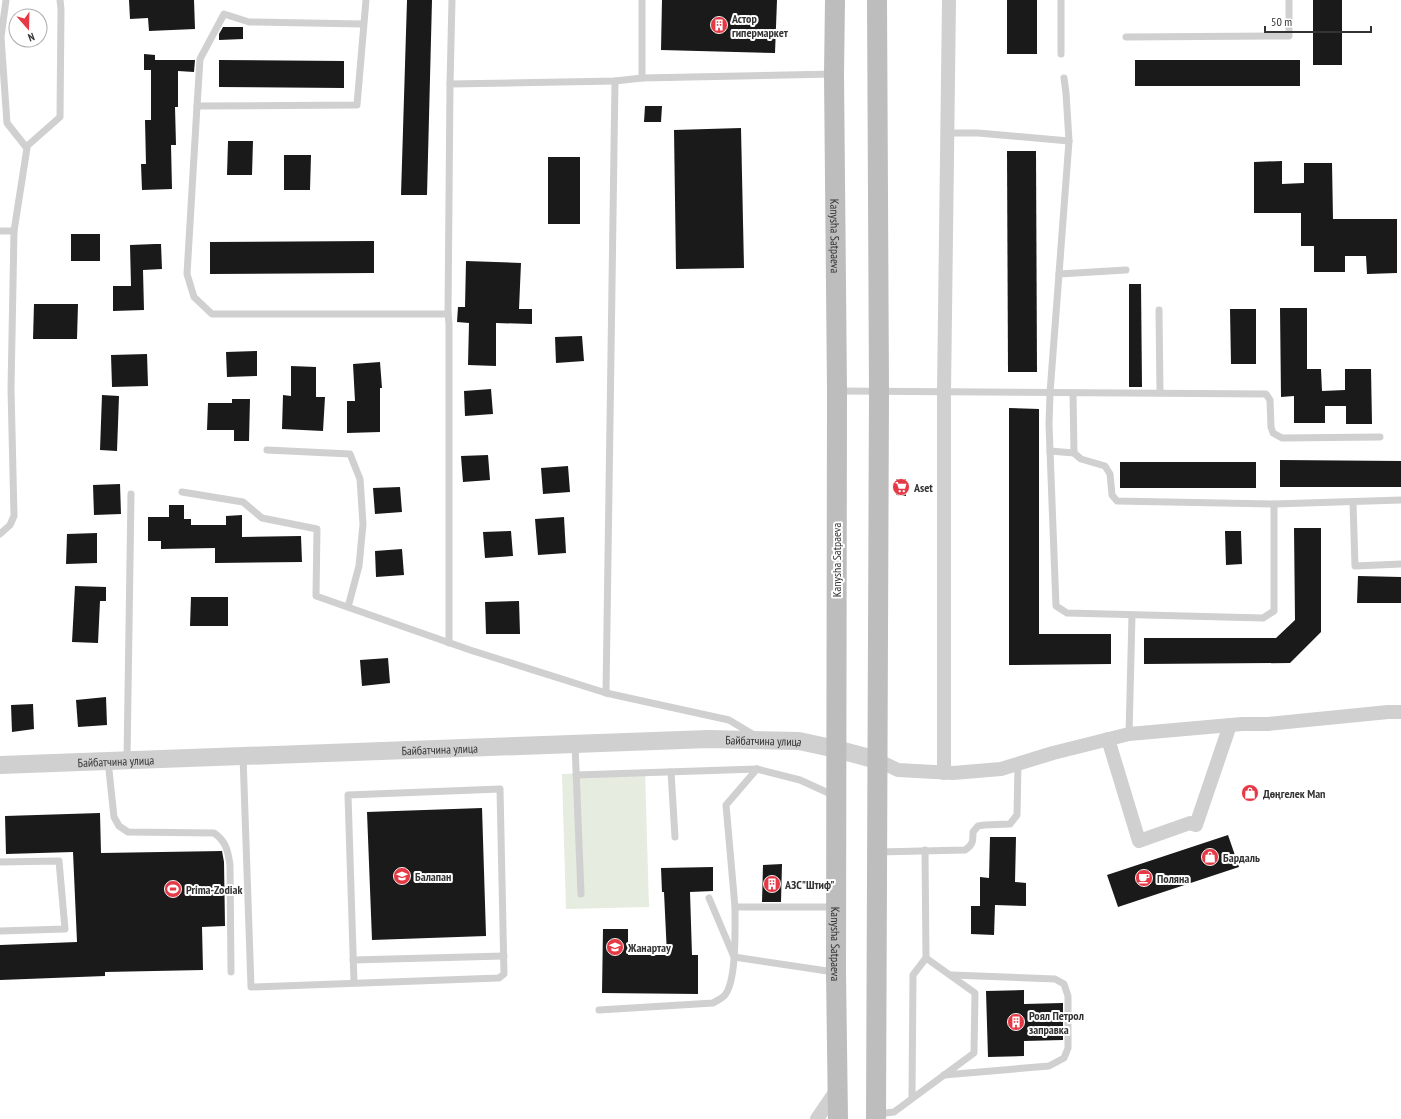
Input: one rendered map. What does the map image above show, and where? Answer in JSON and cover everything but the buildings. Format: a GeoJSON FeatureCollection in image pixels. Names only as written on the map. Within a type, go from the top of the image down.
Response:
{"type":"FeatureCollection","features":[{"type":"Feature","properties":{"kind":"main road","name":"Kanysha Satpaeva"},"geometry":{"type":"LineString","coordinates":[[835,0],[834,74],[837,391],[836,972],[838,1119]]}},
{"type":"Feature","properties":{"kind":"main road"},"geometry":{"type":"LineString","coordinates":[[877,0],[879,392],[877,852],[886,1116]]}},
{"type":"Feature","properties":{"kind":"street"},"geometry":{"type":"LineString","coordinates":[[944,773],[944,392],[949,0]]}},
{"type":"Feature","properties":{"kind":"street"},"geometry":{"type":"LineString","coordinates":[[877,760],[898,770],[944,773],[1001,769],[1052,753],[1129,734],[1230,725],[1268,724],[1401,712]]}},
{"type":"Feature","properties":{"kind":"street"},"geometry":{"type":"LineString","coordinates":[[1108,739],[1139,841],[1190,823],[1196,825],[1230,725]]}},
{"type":"Feature","properties":{"kind":"street","name":"Байбатчина улица"},"geometry":{"type":"LineString","coordinates":[[0,765],[709,739],[799,741],[877,760]]}},
{"type":"Feature","properties":{"kind":"street"},"geometry":{"type":"LineString","coordinates":[[818,1119],[838,1087]]}},
{"type":"Feature","properties":{"kind":"lane"},"geometry":{"type":"LineString","coordinates":[[0,534],[10,525],[14,516],[11,389],[14,231],[27,148],[7,123],[1,37],[6,0]]}},
{"type":"Feature","properties":{"kind":"lane"},"geometry":{"type":"LineString","coordinates":[[26,147],[60,117],[60,0]]}},
{"type":"Feature","properties":{"kind":"lane"},"geometry":{"type":"LineString","coordinates":[[197,106],[356,105],[366,0]]}},
{"type":"Feature","properties":{"kind":"lane"},"geometry":{"type":"LineString","coordinates":[[449,643],[448,314],[452,0]]}},
{"type":"Feature","properties":{"kind":"lane"},"geometry":{"type":"LineString","coordinates":[[642,0],[642,78]]}},
{"type":"Feature","properties":{"kind":"lane"},"geometry":{"type":"LineString","coordinates":[[1061,0],[1061,54]]}},
{"type":"Feature","properties":{"kind":"lane"},"geometry":{"type":"LineString","coordinates":[[1126,37],[1289,36],[1289,0]]}},
{"type":"Feature","properties":{"kind":"lane"},"geometry":{"type":"LineString","coordinates":[[363,24],[249,22],[224,14],[200,59],[187,274],[194,297],[212,314],[448,314]]}},
{"type":"Feature","properties":{"kind":"lane"},"geometry":{"type":"LineString","coordinates":[[450,84],[615,81],[642,78],[834,74]]}},
{"type":"Feature","properties":{"kind":"lane"},"geometry":{"type":"LineString","coordinates":[[1064,78],[1069,141],[1050,393],[1050,451],[1056,606],[1067,613],[1263,618],[1274,611],[1274,504]]}},
{"type":"Feature","properties":{"kind":"lane"},"geometry":{"type":"LineString","coordinates":[[606,693],[615,81]]}},
{"type":"Feature","properties":{"kind":"lane"},"geometry":{"type":"LineString","coordinates":[[947,133],[978,133],[1069,141]]}},
{"type":"Feature","properties":{"kind":"lane"},"geometry":{"type":"LineString","coordinates":[[0,231],[14,231]]}},
{"type":"Feature","properties":{"kind":"lane"},"geometry":{"type":"LineString","coordinates":[[1059,274],[1126,270]]}},
{"type":"Feature","properties":{"kind":"lane"},"geometry":{"type":"LineString","coordinates":[[1159,310],[1160,393]]}},
{"type":"Feature","properties":{"kind":"lane"},"geometry":{"type":"LineString","coordinates":[[837,391],[1266,394],[1270,400],[1271,427],[1274,433],[1282,438],[1380,437]]}},
{"type":"Feature","properties":{"kind":"lane"},"geometry":{"type":"LineString","coordinates":[[1073,393],[1074,453]]}},
{"type":"Feature","properties":{"kind":"lane"},"geometry":{"type":"LineString","coordinates":[[267,450],[350,454],[360,479],[363,524],[359,566],[348,608]]}},
{"type":"Feature","properties":{"kind":"lane"},"geometry":{"type":"LineString","coordinates":[[1050,451],[1074,453],[1081,459],[1105,466],[1110,474],[1112,495],[1117,501],[1274,504],[1401,500]]}},
{"type":"Feature","properties":{"kind":"lane"},"geometry":{"type":"LineString","coordinates":[[182,492],[243,502],[262,518],[317,528],[316,596],[449,643],[606,693],[728,720],[761,740]]}},
{"type":"Feature","properties":{"kind":"lane"},"geometry":{"type":"LineString","coordinates":[[126,760],[131,494]]}},
{"type":"Feature","properties":{"kind":"lane"},"geometry":{"type":"LineString","coordinates":[[1353,502],[1355,566],[1401,564]]}},
{"type":"Feature","properties":{"kind":"lane"},"geometry":{"type":"LineString","coordinates":[[1129,734],[1132,615]]}},
{"type":"Feature","properties":{"kind":"lane"},"geometry":{"type":"LineString","coordinates":[[575,744],[581,894]]}},
{"type":"Feature","properties":{"kind":"lane"},"geometry":{"type":"LineString","coordinates":[[243,756],[251,987],[354,984],[499,978],[504,974],[500,789],[348,794],[354,984]]}},
{"type":"Feature","properties":{"kind":"lane"},"geometry":{"type":"LineString","coordinates":[[108,761],[114,816],[119,826],[128,832],[214,833],[221,838],[228,850],[230,865],[231,972]]}},
{"type":"Feature","properties":{"kind":"lane"},"geometry":{"type":"LineString","coordinates":[[877,852],[965,850],[971,846],[973,842],[973,832],[978,826],[984,824],[1010,824],[1017,815],[1018,764]]}},
{"type":"Feature","properties":{"kind":"lane"},"geometry":{"type":"LineString","coordinates":[[576,775],[757,769],[800,780],[837,797]]}},
{"type":"Feature","properties":{"kind":"lane"},"geometry":{"type":"LineString","coordinates":[[599,1010],[713,1003],[724,996],[729,985],[734,957],[735,907],[726,805],[757,769]]}},
{"type":"Feature","properties":{"kind":"lane"},"geometry":{"type":"LineString","coordinates":[[671,772],[674,837]]}},
{"type":"Feature","properties":{"kind":"lane"},"geometry":{"type":"LineString","coordinates":[[912,1098],[912,975],[926,958],[925,850]]}},
{"type":"Feature","properties":{"kind":"lane"},"geometry":{"type":"LineString","coordinates":[[0,862],[59,861],[65,929],[0,931]]}},
{"type":"Feature","properties":{"kind":"lane"},"geometry":{"type":"LineString","coordinates":[[709,898],[734,957]]}},
{"type":"Feature","properties":{"kind":"lane"},"geometry":{"type":"LineString","coordinates":[[735,907],[837,907]]}},
{"type":"Feature","properties":{"kind":"lane"},"geometry":{"type":"LineString","coordinates":[[353,960],[504,956]]}},
{"type":"Feature","properties":{"kind":"lane"},"geometry":{"type":"LineString","coordinates":[[734,957],[836,972]]}},
{"type":"Feature","properties":{"kind":"lane"},"geometry":{"type":"LineString","coordinates":[[886,1116],[974,1053],[976,993],[926,958]]}},
{"type":"Feature","properties":{"kind":"lane"},"geometry":{"type":"LineString","coordinates":[[944,1075],[1049,1066],[1064,1058],[1068,1048],[1068,996],[1064,984],[1055,979],[951,976]]}},
{"type":"Feature","properties":{"kind":"shaded area"},"geometry":{"type":"Polygon","coordinates":[[[645,771],[649,907],[566,909],[562,774],[645,771]]]}},
{"type":"Feature","properties":{"kind":"place","name":"Астор гипермаркет"},"geometry":{"type":"Point","coordinates":[719,25]}},
{"type":"Feature","properties":{"kind":"place","name":"Aset"},"geometry":{"type":"Point","coordinates":[901,487]}},
{"type":"Feature","properties":{"kind":"place","name":"Дөңгелек Man"},"geometry":{"type":"Point","coordinates":[1250,793]}},
{"type":"Feature","properties":{"kind":"place","name":"Бардаль"},"geometry":{"type":"Point","coordinates":[1210,857]}},
{"type":"Feature","properties":{"kind":"place","name":"Балапан"},"geometry":{"type":"Point","coordinates":[402,876]}},
{"type":"Feature","properties":{"kind":"place","name":"Поляна"},"geometry":{"type":"Point","coordinates":[1144,878]}},
{"type":"Feature","properties":{"kind":"place","name":"АЗС\"Штиф\""},"geometry":{"type":"Point","coordinates":[772,884]}},
{"type":"Feature","properties":{"kind":"place","name":"Prima-Zodiak"},"geometry":{"type":"Point","coordinates":[173,889]}},
{"type":"Feature","properties":{"kind":"place","name":"Жанартау"},"geometry":{"type":"Point","coordinates":[615,947]}},
{"type":"Feature","properties":{"kind":"place","name":"Роял Петрол заправка"},"geometry":{"type":"Point","coordinates":[1016,1022]}}]}
